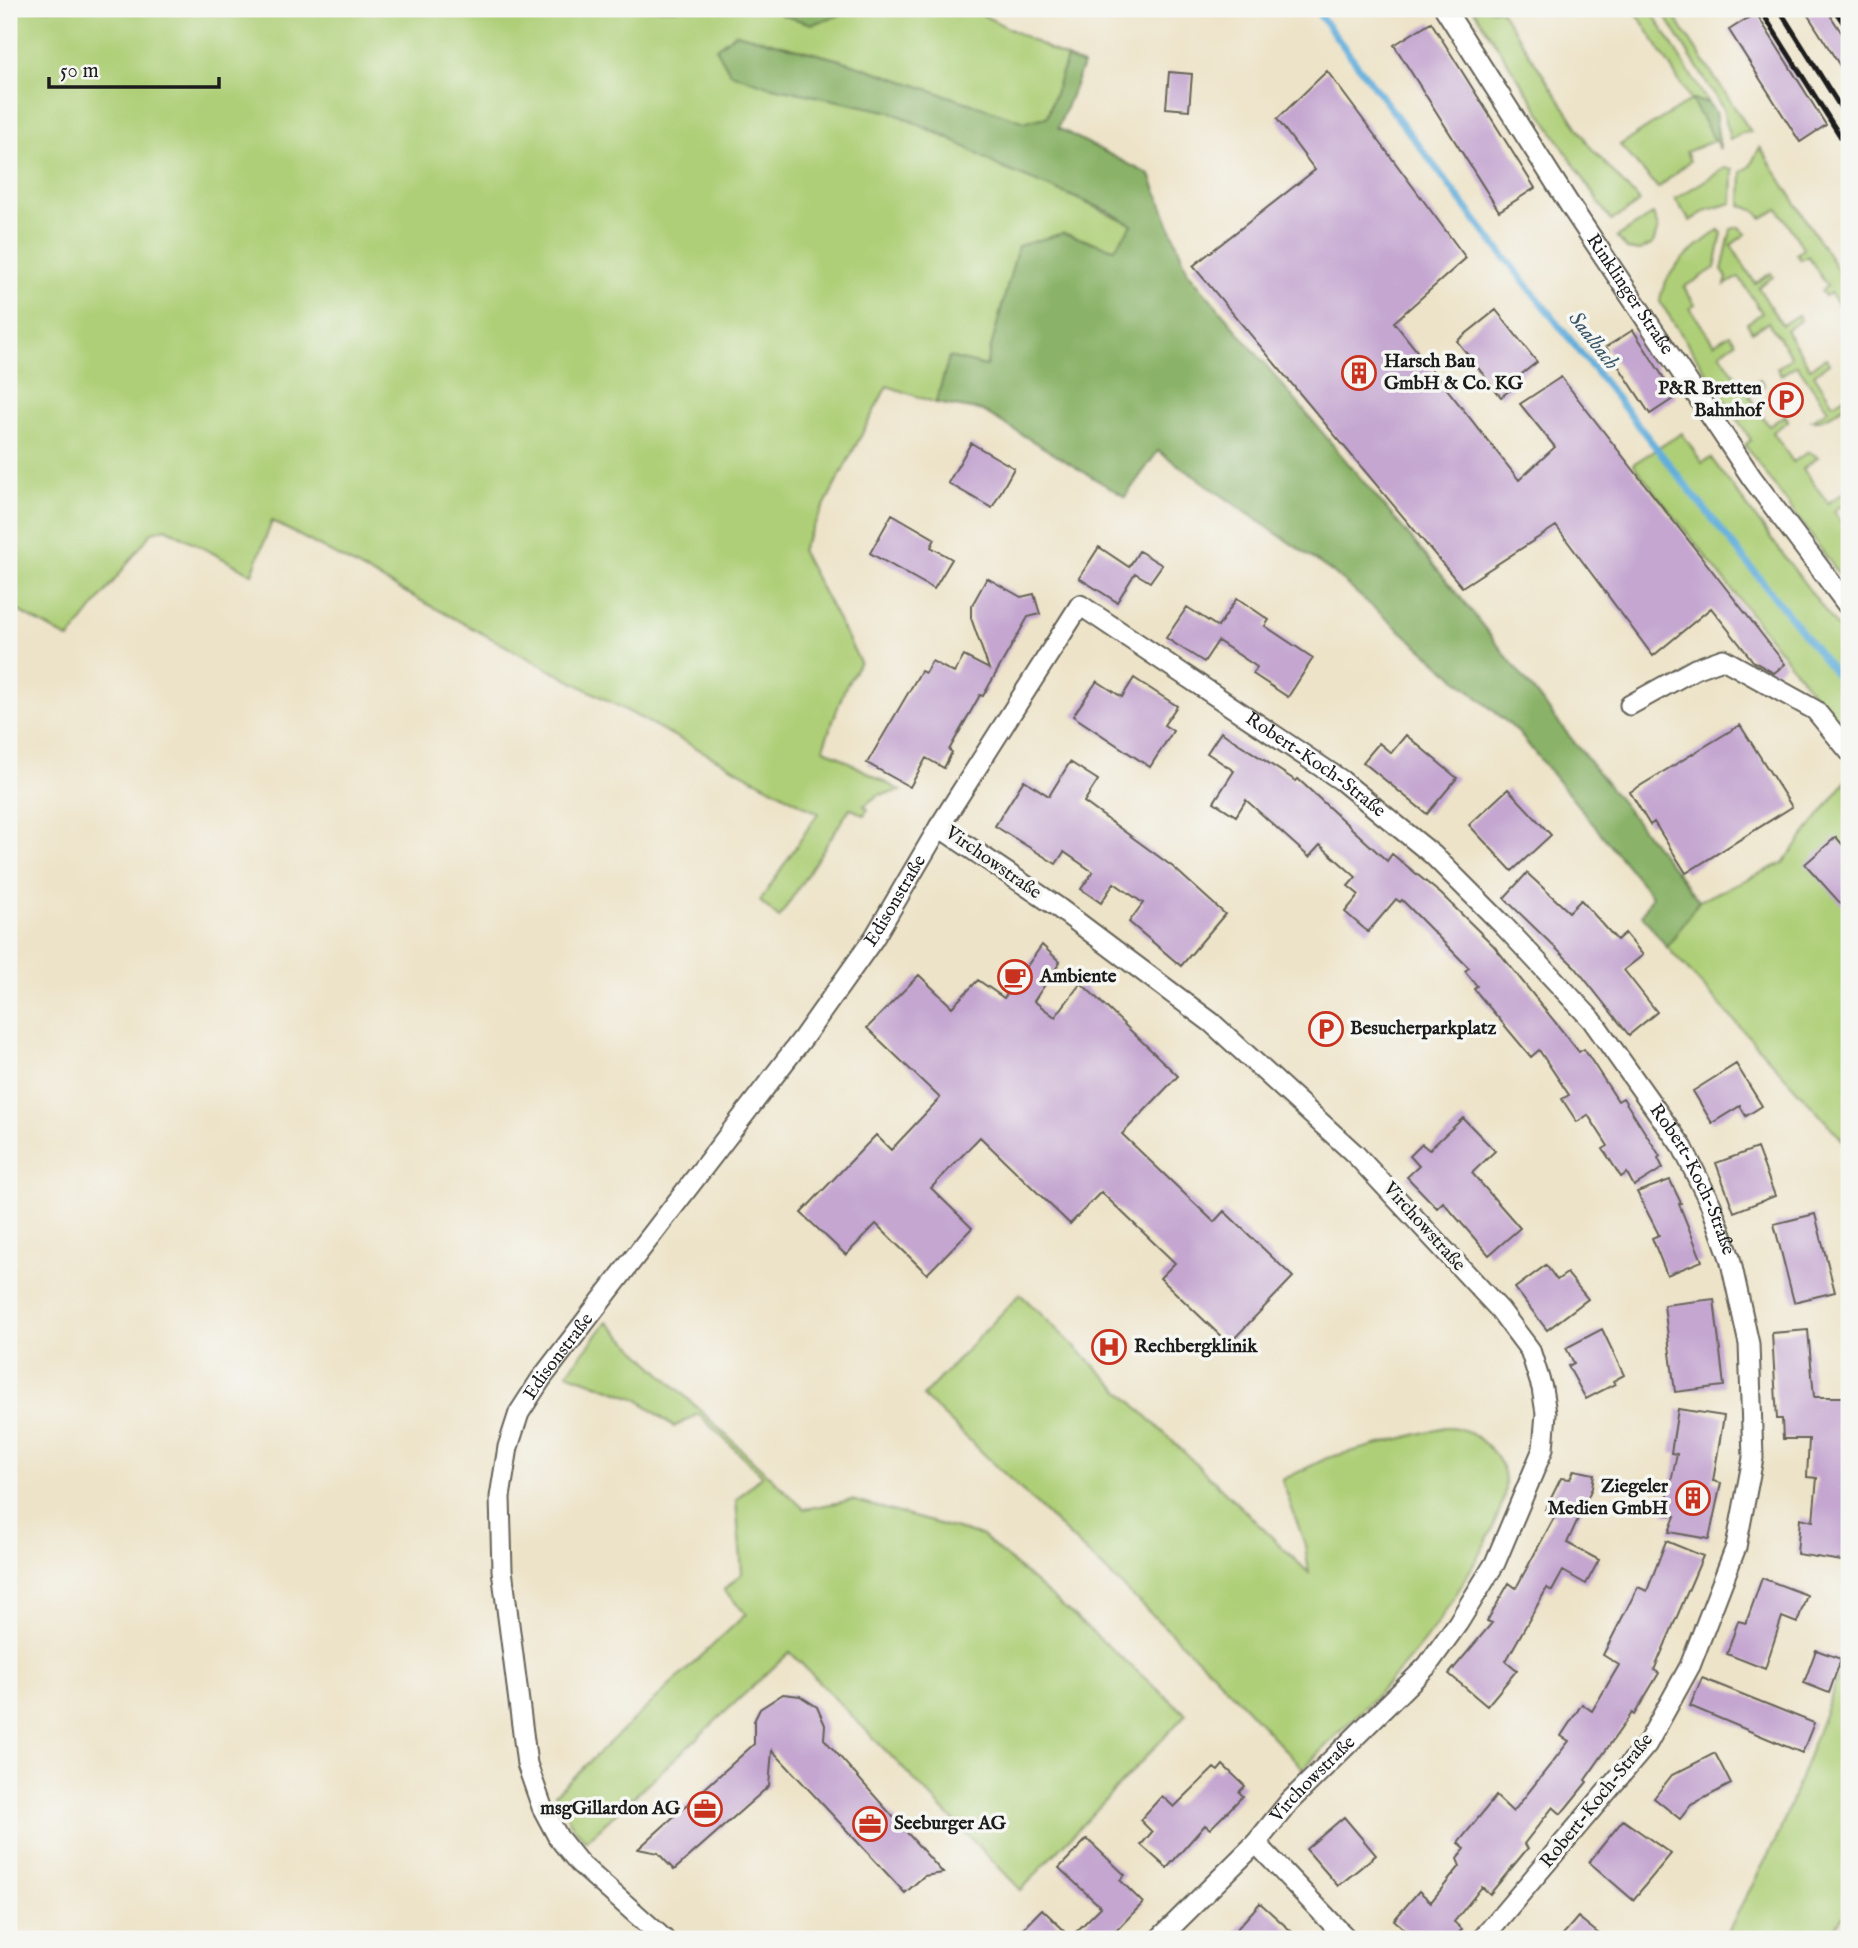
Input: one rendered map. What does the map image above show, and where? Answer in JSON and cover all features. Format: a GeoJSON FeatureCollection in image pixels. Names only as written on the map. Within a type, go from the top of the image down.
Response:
{"type":"FeatureCollection","features":[{"type":"Feature","properties":{"kind":"street","name":"Rinklinger Straße"},"geometry":{"type":"LineString","coordinates":[[1445,9],[1569,204],[1752,478],[1849,607]]}},
{"type":"Feature","properties":{"kind":"street","name":"Virchowstraße"},"geometry":{"type":"LineString","coordinates":[[1080,605],[939,827],[1056,906],[1212,1023],[1356,1154],[1500,1310],[1530,1350],[1542,1388],[1546,1413],[1543,1449],[1494,1563],[1458,1623],[1427,1666],[1290,1801],[1256,1843],[1159,1939]]}},
{"type":"Feature","properties":{"kind":"street","name":"Robert-Koch-Straße"},"geometry":{"type":"LineString","coordinates":[[1080,605],[1341,780],[1433,855],[1592,1020],[1683,1148],[1711,1205],[1730,1258],[1749,1345],[1753,1458],[1736,1547],[1690,1666],[1647,1744],[1482,1939]]}},
{"type":"Feature","properties":{"kind":"street"},"geometry":{"type":"LineString","coordinates":[[1630,705],[1695,669],[1723,659],[1815,710],[1849,751]]}},
{"type":"Feature","properties":{"kind":"street","name":"Edisonstraße"},"geometry":{"type":"LineString","coordinates":[[664,1939],[579,1863],[558,1836],[542,1807],[527,1764],[500,1532],[502,1473],[508,1447],[519,1413],[541,1378],[803,1038],[874,938],[939,827]]}},
{"type":"Feature","properties":{"kind":"street"},"geometry":{"type":"LineString","coordinates":[[1256,1843],[1347,1939]]}},
{"type":"Feature","properties":{"kind":"green space"},"geometry":{"type":"Polygon","coordinates":[[[9,9],[779,9],[781,15],[812,24],[859,9],[971,9],[1067,58],[1047,117],[1025,122],[844,61],[736,33],[768,86],[891,112],[1133,225],[1114,249],[1063,234],[1019,246],[986,366],[949,357],[936,403],[887,386],[801,550],[860,662],[845,688],[823,748],[901,791],[878,795],[864,806],[868,809],[864,815],[850,808],[779,918],[760,901],[818,813],[272,521],[252,574],[166,528],[152,532],[69,639],[9,606],[9,9]]]}},
{"type":"Feature","properties":{"kind":"green space"},"geometry":{"type":"Polygon","coordinates":[[[779,9],[859,9],[812,24],[781,15],[779,9]]]}},
{"type":"Feature","properties":{"kind":"green space"},"geometry":{"type":"Polygon","coordinates":[[[1473,9],[1500,9],[1591,148],[1640,202],[1611,221],[1473,9]]]}},
{"type":"Feature","properties":{"kind":"green space"},"geometry":{"type":"Polygon","coordinates":[[[1634,9],[1650,9],[1708,103],[1692,100],[1716,140],[1686,152],[1690,161],[1658,188],[1620,145],[1691,100],[1634,9]]]}},
{"type":"Feature","properties":{"kind":"green space"},"geometry":{"type":"Polygon","coordinates":[[[1661,9],[1669,9],[1751,132],[1742,133],[1730,140],[1723,109],[1661,9]]]}},
{"type":"Feature","properties":{"kind":"green space"},"geometry":{"type":"Polygon","coordinates":[[[736,33],[844,61],[1025,122],[1047,117],[1067,58],[1083,65],[1058,128],[1150,175],[1188,272],[1456,592],[1699,901],[1667,947],[1642,915],[1652,896],[1517,731],[1332,572],[1158,451],[1125,497],[983,411],[936,403],[949,357],[986,366],[1018,246],[1063,233],[1114,249],[1132,225],[1108,211],[1000,167],[946,136],[891,112],[768,86],[730,73],[716,48],[736,33]]]}},
{"type":"Feature","properties":{"kind":"green space"},"geometry":{"type":"Polygon","coordinates":[[[1691,100],[1708,103],[1715,112],[1720,149],[1691,100]]]}},
{"type":"Feature","properties":{"kind":"green space"},"geometry":{"type":"Polygon","coordinates":[[[1760,147],[1849,288],[1849,320],[1831,293],[1825,296],[1821,291],[1827,286],[1808,256],[1801,260],[1796,254],[1804,249],[1778,209],[1762,218],[1755,211],[1741,205],[1742,172],[1750,166],[1760,147]]]}},
{"type":"Feature","properties":{"kind":"green space"},"geometry":{"type":"Polygon","coordinates":[[[1725,168],[1733,169],[1732,203],[1707,210],[1690,221],[1675,199],[1725,168]]]}},
{"type":"Feature","properties":{"kind":"green space"},"geometry":{"type":"Polygon","coordinates":[[[1653,214],[1658,228],[1653,244],[1639,251],[1627,249],[1617,237],[1653,214]]]}},
{"type":"Feature","properties":{"kind":"green space"},"geometry":{"type":"Polygon","coordinates":[[[1739,227],[1746,234],[1731,245],[1755,283],[1771,273],[1773,277],[1758,287],[1782,325],[1798,315],[1801,320],[1786,330],[1810,368],[1826,358],[1829,363],[1814,374],[1833,404],[1849,394],[1845,404],[1829,416],[1812,420],[1828,410],[1797,365],[1781,375],[1777,368],[1792,357],[1768,322],[1752,332],[1747,323],[1762,313],[1739,277],[1725,285],[1727,278],[1722,270],[1731,229],[1739,227]]]}},
{"type":"Feature","properties":{"kind":"green space"},"geometry":{"type":"Polygon","coordinates":[[[1719,230],[1722,233],[1715,268],[1684,287],[1695,305],[1690,308],[1714,344],[1730,334],[1736,342],[1720,353],[1744,389],[1760,379],[1764,385],[1749,396],[1769,426],[1785,415],[1788,421],[1773,432],[1793,462],[1809,452],[1818,457],[1803,469],[1828,503],[1843,493],[1849,500],[1834,511],[1849,533],[1849,588],[1745,445],[1751,440],[1660,302],[1662,291],[1673,270],[1719,230]]]}},
{"type":"Feature","properties":{"kind":"green space"},"geometry":{"type":"Polygon","coordinates":[[[1682,433],[1702,463],[1711,458],[1849,643],[1849,739],[1633,464],[1682,433]]]}},
{"type":"Feature","properties":{"kind":"green space"},"geometry":{"type":"Polygon","coordinates":[[[1849,777],[1849,1147],[1667,947],[1699,901],[1783,863],[1849,777]]]}},
{"type":"Feature","properties":{"kind":"green space"},"geometry":{"type":"Polygon","coordinates":[[[1020,1294],[1309,1573],[1305,1545],[1282,1480],[1327,1458],[1445,1427],[1458,1428],[1475,1436],[1499,1461],[1505,1481],[1502,1503],[1484,1545],[1457,1592],[1407,1661],[1303,1769],[1214,1674],[923,1396],[1020,1294]]]}},
{"type":"Feature","properties":{"kind":"green space"},"geometry":{"type":"Polygon","coordinates":[[[607,1322],[804,1509],[852,1500],[982,1536],[1186,1714],[1021,1890],[790,1652],[586,1841],[571,1824],[555,1794],[746,1614],[724,1590],[742,1573],[736,1500],[762,1475],[698,1414],[674,1427],[637,1399],[567,1373],[607,1322]]]}},
{"type":"Feature","properties":{"kind":"green space"},"geometry":{"type":"Polygon","coordinates":[[[1849,1649],[1849,1909],[1826,1939],[1724,1939],[1778,1836],[1849,1649]]]}},
{"type":"Feature","properties":{"kind":"building"},"geometry":{"type":"Polygon","coordinates":[[[1804,9],[1826,9],[1849,44],[1849,80],[1804,9]]]}},
{"type":"Feature","properties":{"kind":"building"},"geometry":{"type":"Polygon","coordinates":[[[1756,13],[1826,125],[1800,142],[1729,30],[1756,13]]]}},
{"type":"Feature","properties":{"kind":"building"},"geometry":{"type":"Polygon","coordinates":[[[1431,22],[1535,188],[1499,211],[1394,45],[1431,22]]]}},
{"type":"Feature","properties":{"kind":"building"},"geometry":{"type":"Polygon","coordinates":[[[1327,71],[1466,258],[1394,322],[1519,480],[1555,447],[1520,404],[1561,377],[1785,664],[1774,673],[1753,661],[1711,608],[1653,656],[1556,526],[1462,587],[1193,266],[1315,170],[1277,119],[1327,71]]]}},
{"type":"Feature","properties":{"kind":"building"},"geometry":{"type":"Polygon","coordinates":[[[1169,72],[1192,74],[1189,110],[1166,108],[1169,72]]]}},
{"type":"Feature","properties":{"kind":"building"},"geometry":{"type":"Polygon","coordinates":[[[1496,310],[1537,362],[1513,381],[1516,385],[1501,397],[1457,341],[1496,310]]]}},
{"type":"Feature","properties":{"kind":"building"},"geometry":{"type":"Polygon","coordinates":[[[1633,330],[1676,397],[1650,414],[1606,347],[1633,330]]]}},
{"type":"Feature","properties":{"kind":"building"},"geometry":{"type":"Polygon","coordinates":[[[971,443],[1014,468],[992,508],[948,483],[971,443]]]}},
{"type":"Feature","properties":{"kind":"building"},"geometry":{"type":"Polygon","coordinates":[[[892,514],[935,539],[931,547],[952,559],[934,589],[870,553],[892,514]]]}},
{"type":"Feature","properties":{"kind":"building"},"geometry":{"type":"Polygon","coordinates":[[[1099,547],[1129,567],[1139,551],[1162,565],[1150,582],[1135,573],[1117,602],[1079,578],[1099,547]]]}},
{"type":"Feature","properties":{"kind":"building"},"geometry":{"type":"Polygon","coordinates":[[[987,578],[1021,597],[1034,594],[1040,614],[1028,617],[949,750],[952,752],[944,768],[926,758],[910,787],[867,763],[921,671],[925,673],[932,661],[954,673],[964,656],[989,669],[971,618],[971,607],[987,578]]]}},
{"type":"Feature","properties":{"kind":"building"},"geometry":{"type":"Polygon","coordinates":[[[1237,598],[1269,620],[1265,626],[1313,658],[1288,697],[1253,674],[1257,667],[1218,641],[1204,662],[1166,638],[1187,607],[1218,627],[1237,598]]]}},
{"type":"Feature","properties":{"kind":"building"},"geometry":{"type":"Polygon","coordinates":[[[1134,678],[1177,706],[1164,725],[1173,731],[1150,767],[1073,716],[1097,681],[1122,697],[1134,678]]]}},
{"type":"Feature","properties":{"kind":"building"},"geometry":{"type":"Polygon","coordinates":[[[1740,725],[1792,807],[1686,873],[1654,822],[1650,825],[1630,792],[1740,725]]]}},
{"type":"Feature","properties":{"kind":"building"},"geometry":{"type":"Polygon","coordinates":[[[1221,732],[1296,781],[1298,779],[1387,861],[1392,854],[1441,894],[1494,946],[1579,1052],[1584,1049],[1618,1101],[1623,1098],[1660,1156],[1658,1158],[1663,1168],[1634,1186],[1627,1173],[1621,1177],[1603,1149],[1608,1146],[1588,1115],[1577,1122],[1562,1099],[1569,1095],[1539,1050],[1531,1057],[1474,989],[1477,986],[1465,971],[1469,968],[1402,900],[1400,902],[1396,899],[1368,932],[1345,912],[1359,895],[1348,886],[1356,877],[1320,845],[1309,857],[1246,800],[1236,816],[1214,802],[1234,771],[1207,753],[1221,732]]]}},
{"type":"Feature","properties":{"kind":"building"},"geometry":{"type":"Polygon","coordinates":[[[1406,735],[1457,778],[1427,814],[1363,762],[1379,743],[1391,753],[1406,735]]]}},
{"type":"Feature","properties":{"kind":"building"},"geometry":{"type":"Polygon","coordinates":[[[1070,762],[1098,780],[1084,802],[1173,867],[1225,914],[1181,966],[1129,922],[1143,903],[1114,883],[1101,903],[1081,889],[1093,872],[1064,852],[1056,864],[995,826],[1024,780],[1049,796],[1070,762]]]}},
{"type":"Feature","properties":{"kind":"building"},"geometry":{"type":"Polygon","coordinates":[[[1508,789],[1551,835],[1512,871],[1469,825],[1508,789]]]}},
{"type":"Feature","properties":{"kind":"building"},"geometry":{"type":"Polygon","coordinates":[[[1836,837],[1849,852],[1849,913],[1805,864],[1836,837]]]}},
{"type":"Feature","properties":{"kind":"building"},"geometry":{"type":"Polygon","coordinates":[[[1527,873],[1569,912],[1581,900],[1617,940],[1625,933],[1643,955],[1624,970],[1657,1012],[1629,1035],[1575,967],[1504,898],[1527,873]]]}},
{"type":"Feature","properties":{"kind":"building"},"geometry":{"type":"Polygon","coordinates":[[[1042,945],[1060,962],[1034,1001],[1055,1017],[1081,983],[1178,1076],[1122,1134],[1214,1222],[1224,1211],[1293,1277],[1229,1344],[1160,1278],[1175,1263],[1101,1192],[1070,1224],[980,1137],[931,1188],[972,1228],[927,1274],[876,1224],[846,1255],[801,1213],[876,1135],[891,1150],[940,1098],[867,1028],[919,975],[952,1007],[978,980],[1004,998],[1042,945]]]}},
{"type":"Feature","properties":{"kind":"building"},"geometry":{"type":"Polygon","coordinates":[[[1736,1064],[1762,1106],[1746,1116],[1740,1106],[1712,1123],[1693,1091],[1736,1064]]]}},
{"type":"Feature","properties":{"kind":"building"},"geometry":{"type":"Polygon","coordinates":[[[1463,1118],[1495,1151],[1472,1173],[1520,1228],[1489,1255],[1443,1202],[1437,1208],[1407,1177],[1419,1166],[1410,1156],[1422,1144],[1429,1150],[1463,1118]]]}},
{"type":"Feature","properties":{"kind":"building"},"geometry":{"type":"Polygon","coordinates":[[[1757,1148],[1775,1196],[1734,1212],[1716,1163],[1757,1148]]]}},
{"type":"Feature","properties":{"kind":"building"},"geometry":{"type":"Polygon","coordinates":[[[1670,1180],[1702,1261],[1667,1275],[1652,1238],[1659,1235],[1637,1192],[1670,1180]]]}},
{"type":"Feature","properties":{"kind":"building"},"geometry":{"type":"Polygon","coordinates":[[[1815,1214],[1835,1292],[1794,1302],[1774,1224],[1815,1214]]]}},
{"type":"Feature","properties":{"kind":"building"},"geometry":{"type":"Polygon","coordinates":[[[1546,1265],[1557,1280],[1567,1273],[1588,1299],[1547,1330],[1515,1288],[1546,1265]]]}},
{"type":"Feature","properties":{"kind":"building"},"geometry":{"type":"Polygon","coordinates":[[[1714,1299],[1724,1386],[1675,1392],[1664,1305],[1714,1299]]]}},
{"type":"Feature","properties":{"kind":"building"},"geometry":{"type":"Polygon","coordinates":[[[1602,1329],[1624,1375],[1613,1381],[1615,1384],[1586,1399],[1568,1366],[1574,1363],[1566,1348],[1602,1329]]]}},
{"type":"Feature","properties":{"kind":"building"},"geometry":{"type":"Polygon","coordinates":[[[1808,1330],[1814,1397],[1846,1397],[1849,1562],[1797,1554],[1800,1518],[1813,1521],[1817,1478],[1807,1477],[1809,1439],[1783,1439],[1782,1419],[1777,1419],[1772,1333],[1808,1330]]]}},
{"type":"Feature","properties":{"kind":"building"},"geometry":{"type":"Polygon","coordinates":[[[1678,1409],[1724,1416],[1713,1481],[1721,1483],[1709,1539],[1669,1532],[1675,1516],[1664,1514],[1677,1454],[1671,1453],[1678,1409]]]}},
{"type":"Feature","properties":{"kind":"building"},"geometry":{"type":"Polygon","coordinates":[[[1574,1470],[1594,1474],[1592,1488],[1567,1543],[1599,1560],[1586,1584],[1563,1571],[1552,1591],[1547,1588],[1506,1661],[1517,1670],[1487,1706],[1449,1674],[1492,1623],[1487,1621],[1509,1583],[1516,1588],[1555,1516],[1545,1510],[1561,1478],[1570,1479],[1574,1470]]]}},
{"type":"Feature","properties":{"kind":"building"},"geometry":{"type":"Polygon","coordinates":[[[1666,1541],[1703,1556],[1654,1670],[1659,1673],[1634,1715],[1632,1713],[1585,1780],[1587,1782],[1561,1814],[1553,1807],[1524,1844],[1528,1848],[1490,1894],[1482,1887],[1454,1922],[1462,1929],[1454,1939],[1416,1939],[1394,1920],[1419,1891],[1431,1902],[1460,1866],[1457,1859],[1465,1849],[1458,1843],[1496,1796],[1513,1812],[1569,1741],[1561,1736],[1582,1704],[1592,1711],[1619,1665],[1603,1655],[1638,1587],[1647,1591],[1666,1541]]]}},
{"type":"Feature","properties":{"kind":"building"},"geometry":{"type":"Polygon","coordinates":[[[1762,1578],[1807,1595],[1797,1623],[1782,1617],[1765,1669],[1727,1654],[1738,1621],[1746,1623],[1762,1578]]]}},
{"type":"Feature","properties":{"kind":"building"},"geometry":{"type":"Polygon","coordinates":[[[1816,1650],[1841,1659],[1829,1693],[1804,1683],[1816,1650]]]}},
{"type":"Feature","properties":{"kind":"building"},"geometry":{"type":"Polygon","coordinates":[[[1702,1678],[1814,1723],[1802,1753],[1690,1706],[1702,1678]]]}},
{"type":"Feature","properties":{"kind":"building"},"geometry":{"type":"Polygon","coordinates":[[[783,1694],[800,1696],[817,1707],[825,1725],[824,1739],[943,1873],[924,1876],[905,1893],[772,1750],[769,1786],[674,1870],[658,1853],[638,1849],[754,1744],[754,1721],[760,1709],[783,1694]]]}},
{"type":"Feature","properties":{"kind":"building"},"geometry":{"type":"Polygon","coordinates":[[[1715,1753],[1731,1784],[1691,1805],[1680,1819],[1654,1798],[1672,1775],[1715,1753]]]}},
{"type":"Feature","properties":{"kind":"building"},"geometry":{"type":"Polygon","coordinates":[[[1223,1765],[1245,1786],[1239,1792],[1243,1796],[1210,1829],[1205,1825],[1167,1868],[1141,1845],[1152,1832],[1140,1820],[1162,1796],[1174,1807],[1214,1768],[1218,1771],[1223,1765]]]}},
{"type":"Feature","properties":{"kind":"building"},"geometry":{"type":"Polygon","coordinates":[[[1344,1817],[1376,1855],[1338,1886],[1306,1849],[1344,1817]]]}},
{"type":"Feature","properties":{"kind":"building"},"geometry":{"type":"Polygon","coordinates":[[[1623,1820],[1671,1854],[1633,1900],[1589,1862],[1623,1820]]]}},
{"type":"Feature","properties":{"kind":"building"},"geometry":{"type":"Polygon","coordinates":[[[1087,1839],[1125,1875],[1120,1880],[1143,1903],[1108,1939],[1013,1939],[1042,1909],[1071,1937],[1101,1907],[1059,1868],[1087,1839]]]}},
{"type":"Feature","properties":{"kind":"building"},"geometry":{"type":"Polygon","coordinates":[[[1260,1903],[1300,1939],[1228,1939],[1260,1903]]]}},
{"type":"Feature","properties":{"kind":"building"},"geometry":{"type":"Polygon","coordinates":[[[1578,1917],[1605,1939],[1559,1939],[1578,1917]]]}},
{"type":"Feature","properties":{"kind":"waterway","name":"Saalbach"},"geometry":{"type":"LineString","coordinates":[[1315,9],[1484,231],[1849,691]]}},
{"type":"Feature","properties":{"kind":"railway"},"geometry":{"type":"LineString","coordinates":[[1760,9],[1849,150]]}},
{"type":"Feature","properties":{"kind":"railway"},"geometry":{"type":"LineString","coordinates":[[1779,9],[1849,121]]}},
{"type":"Feature","properties":{"kind":"railway"},"geometry":{"type":"LineString","coordinates":[[1834,9],[1849,31]]}},
{"type":"Feature","properties":{"kind":"place","name":"Harsch Bau GmbH & Co. KG"},"geometry":{"type":"Point","coordinates":[1359,373]}},
{"type":"Feature","properties":{"kind":"place","name":"P&R Bretten Bahnhof"},"geometry":{"type":"Point","coordinates":[1786,400]}},
{"type":"Feature","properties":{"kind":"place","name":"Ambiente"},"geometry":{"type":"Point","coordinates":[1015,977]}},
{"type":"Feature","properties":{"kind":"place","name":"Besucherparkplatz"},"geometry":{"type":"Point","coordinates":[1326,1029]}},
{"type":"Feature","properties":{"kind":"place","name":"Rechbergklinik"},"geometry":{"type":"Point","coordinates":[1109,1347]}},
{"type":"Feature","properties":{"kind":"place","name":"Ziegeler Medien GmbH"},"geometry":{"type":"Point","coordinates":[1693,1498]}},
{"type":"Feature","properties":{"kind":"place","name":"msgGillardon AG"},"geometry":{"type":"Point","coordinates":[705,1809]}},
{"type":"Feature","properties":{"kind":"place","name":"Seeburger AG"},"geometry":{"type":"Point","coordinates":[870,1824]}}]}
